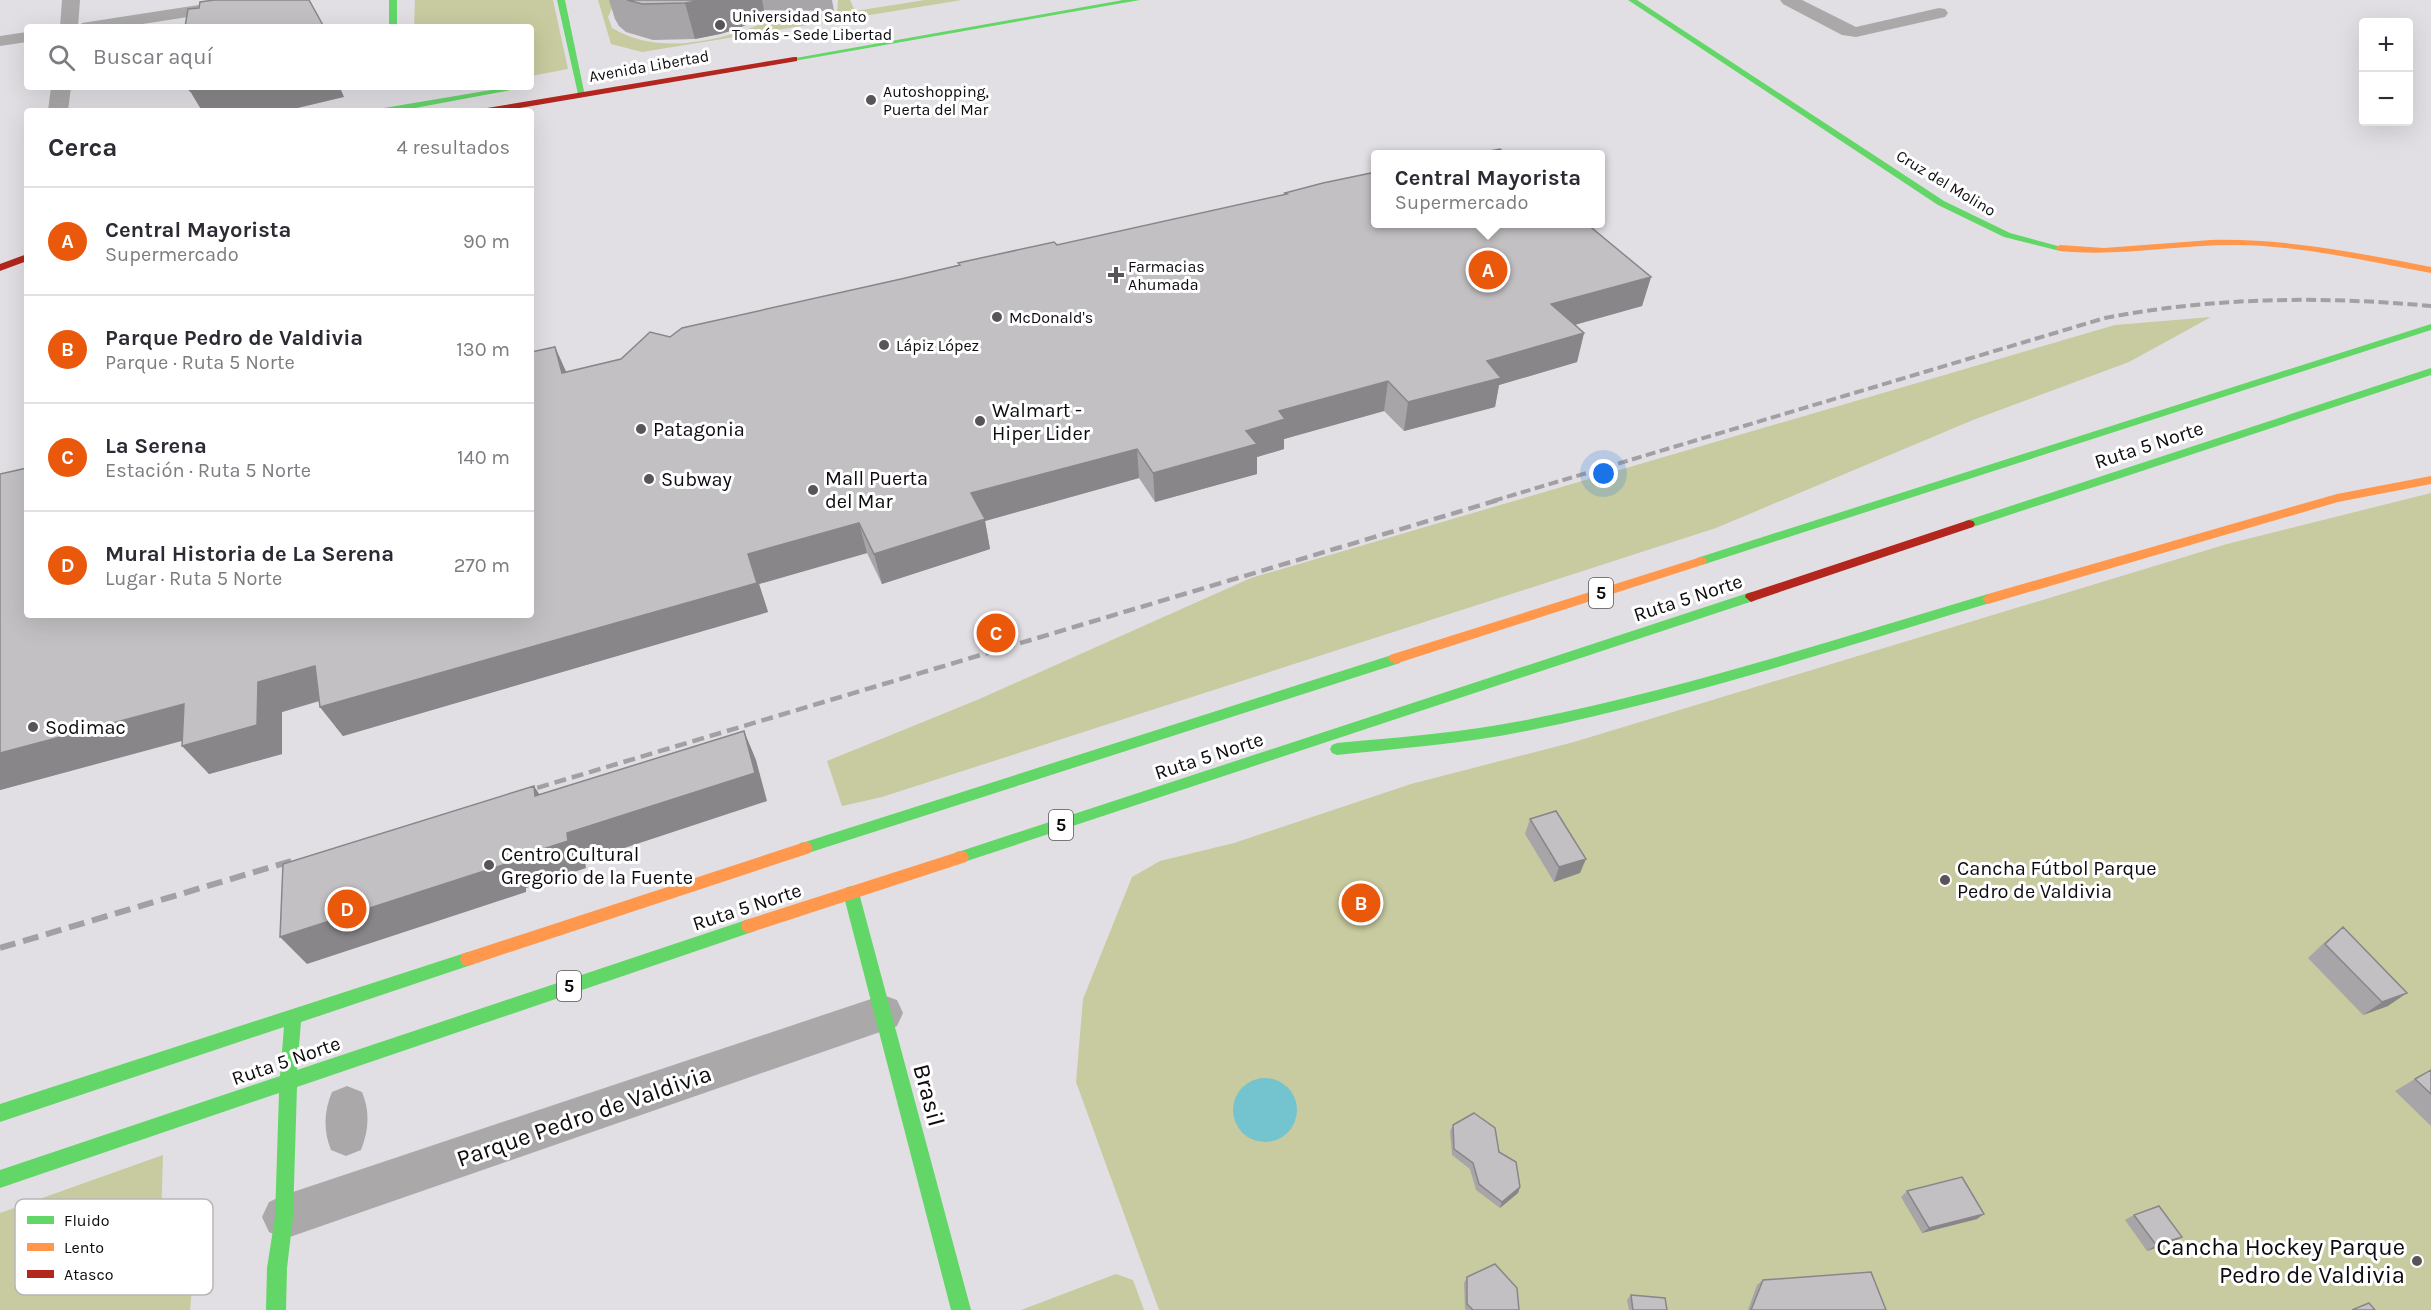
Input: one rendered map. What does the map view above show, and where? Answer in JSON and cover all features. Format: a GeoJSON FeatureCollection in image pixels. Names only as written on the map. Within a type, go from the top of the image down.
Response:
{"type":"FeatureCollection","features":[{"type":"Feature","properties":{"kind":"main road"},"geometry":{"type":"LineString","coordinates":[[393,0],[393,24]]}},
{"type":"Feature","properties":{"kind":"main road"},"geometry":{"type":"LineString","coordinates":[[561,0],[582,94]]}},
{"type":"Feature","properties":{"kind":"main road","name":"Avenida Libertad"},"geometry":{"type":"LineString","coordinates":[[504,108],[1136,0]]}},
{"type":"Feature","properties":{"kind":"main road","name":"Cruz del Molino"},"geometry":{"type":"LineString","coordinates":[[1632,0],[1928,193],[1983,226],[2005,235],[2031,243],[2093,251],[2132,251],[2204,243],[2262,244],[2431,270]]}},
{"type":"Feature","properties":{"kind":"main road"},"geometry":{"type":"LineString","coordinates":[[406,108],[507,90]]}},
{"type":"Feature","properties":{"kind":"main road"},"geometry":{"type":"LineString","coordinates":[[390,108],[392,94]]}},
{"type":"Feature","properties":{"kind":"main road"},"geometry":{"type":"LineString","coordinates":[[0,268],[24,258]]}},
{"type":"Feature","properties":{"kind":"main road","name":"Ruta 5 Norte"},"geometry":{"type":"LineString","coordinates":[[0,1113],[842,836],[2431,327]]}},
{"type":"Feature","properties":{"kind":"main road","name":"Ruta 5 Norte"},"geometry":{"type":"LineString","coordinates":[[0,1179],[851,893],[1272,756],[2431,371]]}},
{"type":"Feature","properties":{"kind":"main road"},"geometry":{"type":"LineString","coordinates":[[1272,756],[1463,735],[1530,725],[1640,700],[2337,498],[2431,480]]}},
{"type":"Feature","properties":{"kind":"main road","name":"Brasil"},"geometry":{"type":"LineString","coordinates":[[851,893],[961,1310]]}},
{"type":"Feature","properties":{"kind":"main road"},"geometry":{"type":"LineString","coordinates":[[276,1310],[277,1268],[284,1217],[288,1081],[293,1016]]}},
{"type":"Feature","properties":{"kind":"street"},"geometry":{"type":"LineString","coordinates":[[69,24],[71,0]]}},
{"type":"Feature","properties":{"kind":"street"},"geometry":{"type":"LineString","coordinates":[[108,24],[266,0]]}},
{"type":"Feature","properties":{"kind":"street"},"geometry":{"type":"LineString","coordinates":[[1794,2],[1820,0]]}},
{"type":"Feature","properties":{"kind":"street"},"geometry":{"type":"LineString","coordinates":[[1794,2],[1838,28],[1856,32],[1939,13]]}},
{"type":"Feature","properties":{"kind":"street"},"geometry":{"type":"LineString","coordinates":[[0,41],[24,37]]}},
{"type":"Feature","properties":{"kind":"street"},"geometry":{"type":"LineString","coordinates":[[58,108],[61,90]]}},
{"type":"Feature","properties":{"kind":"street","name":"Parque Pedro de Valdivia"},"geometry":{"type":"LineString","coordinates":[[284,1217],[883,1013]]}},
{"type":"Feature","properties":{"kind":"green space"},"geometry":{"type":"Polygon","coordinates":[[[415,0],[553,0],[568,69],[534,75],[534,24],[414,24],[415,0]]]}},
{"type":"Feature","properties":{"kind":"green space"},"geometry":{"type":"Polygon","coordinates":[[[598,0],[623,0],[613,6],[608,17],[612,28],[646,41],[683,43],[739,32],[778,15],[837,14],[838,0],[850,0],[855,11],[925,0],[962,0],[642,52],[611,44],[598,0]]]}},
{"type":"Feature","properties":{"kind":"green space"},"geometry":{"type":"Polygon","coordinates":[[[2211,317],[2129,362],[1973,420],[1716,528],[882,797],[842,806],[827,761],[977,700],[1251,578],[2115,325],[2211,317]]]}},
{"type":"Feature","properties":{"kind":"green space"},"geometry":{"type":"Polygon","coordinates":[[[2431,493],[2431,1310],[1159,1310],[1076,1082],[1083,999],[1132,877],[1160,861],[1234,843],[1411,784],[1574,742],[2227,544],[2431,493]]]}},
{"type":"Feature","properties":{"kind":"green space"},"geometry":{"type":"Polygon","coordinates":[[[163,1155],[162,1199],[39,1199],[163,1155]]]}},
{"type":"Feature","properties":{"kind":"green space"},"geometry":{"type":"Polygon","coordinates":[[[15,1208],[15,1295],[191,1295],[190,1310],[0,1310],[0,1213],[15,1208]]]}},
{"type":"Feature","properties":{"kind":"green space"},"geometry":{"type":"Polygon","coordinates":[[[1116,1274],[1133,1280],[1144,1310],[1021,1310],[1116,1274]]]}},
{"type":"Feature","properties":{"kind":"water"},"geometry":{"type":"Polygon","coordinates":[[[1259,1078],[1271,1078],[1288,1087],[1295,1098],[1297,1110],[1295,1122],[1288,1133],[1271,1142],[1259,1142],[1247,1137],[1238,1128],[1233,1116],[1233,1104],[1238,1092],[1247,1083],[1259,1078]]]}},
{"type":"Feature","properties":{"kind":"building"},"geometry":{"type":"Polygon","coordinates":[[[309,0],[322,24],[186,24],[188,9],[199,8],[200,2],[309,0]]]}},
{"type":"Feature","properties":{"kind":"building"},"geometry":{"type":"Polygon","coordinates":[[[627,0],[703,0],[685,3],[642,4],[627,0]]]}},
{"type":"Feature","properties":{"kind":"building","name":"Mall Puerta del Mar"},"geometry":{"type":"Polygon","coordinates":[[[1371,173],[1371,228],[1592,228],[1651,277],[1551,304],[1584,333],[1487,361],[1501,378],[1408,402],[1388,381],[1279,411],[1285,419],[1246,431],[1257,444],[1153,473],[1137,449],[971,493],[985,519],[874,554],[859,523],[748,554],[757,583],[320,707],[315,666],[258,682],[257,725],[182,746],[184,704],[0,753],[0,474],[24,469],[24,618],[534,618],[534,351],[555,347],[562,373],[621,359],[650,332],[670,337],[682,328],[960,265],[958,263],[1054,242],[1057,245],[1287,194],[1285,193],[1371,173]]]}},
{"type":"Feature","properties":{"kind":"building"},"geometry":{"type":"Polygon","coordinates":[[[744,731],[755,773],[567,833],[568,841],[506,861],[506,864],[280,937],[283,864],[534,786],[535,796],[744,731]]]}},
{"type":"Feature","properties":{"kind":"building"},"geometry":{"type":"Polygon","coordinates":[[[1556,811],[1586,859],[1559,867],[1530,819],[1556,811]]]}},
{"type":"Feature","properties":{"kind":"building"},"geometry":{"type":"Polygon","coordinates":[[[2343,927],[2407,993],[2382,1002],[2325,944],[2343,927]]]}},
{"type":"Feature","properties":{"kind":"building"},"geometry":{"type":"Polygon","coordinates":[[[2431,1070],[2431,1094],[2415,1079],[2431,1070]]]}},
{"type":"Feature","properties":{"kind":"building"},"geometry":{"type":"Polygon","coordinates":[[[1474,1113],[1495,1128],[1499,1152],[1516,1162],[1520,1187],[1502,1202],[1479,1184],[1473,1163],[1454,1149],[1453,1125],[1474,1113]]]}},
{"type":"Feature","properties":{"kind":"building"},"geometry":{"type":"Polygon","coordinates":[[[1962,1177],[1984,1214],[1929,1228],[1907,1191],[1962,1177]]]}},
{"type":"Feature","properties":{"kind":"building"},"geometry":{"type":"Polygon","coordinates":[[[2159,1206],[2182,1237],[2156,1245],[2134,1215],[2159,1206]]]}},
{"type":"Feature","properties":{"kind":"building"},"geometry":{"type":"Polygon","coordinates":[[[1495,1264],[1517,1288],[1519,1310],[1473,1310],[1467,1304],[1467,1277],[1495,1264]]]}},
{"type":"Feature","properties":{"kind":"building"},"geometry":{"type":"Polygon","coordinates":[[[1871,1272],[1886,1310],[1751,1310],[1763,1280],[1871,1272]]]}},
{"type":"Feature","properties":{"kind":"building"},"geometry":{"type":"Polygon","coordinates":[[[1631,1295],[1665,1298],[1667,1310],[1633,1310],[1631,1295]]]}},
{"type":"Feature","properties":{"kind":"building"},"geometry":{"type":"Polygon","coordinates":[[[2369,1303],[2375,1310],[2352,1310],[2369,1303]]]}},
{"type":"Feature","properties":{"kind":"railway"},"geometry":{"type":"LineString","coordinates":[[1493,501],[2105,318],[2186,306],[2268,300],[2349,301],[2431,306]]}},
{"type":"Feature","properties":{"kind":"railway"},"geometry":{"type":"LineString","coordinates":[[520,793],[1498,500]]}},
{"type":"Feature","properties":{"kind":"railway"},"geometry":{"type":"LineString","coordinates":[[0,948],[298,859]]}},
{"type":"Feature","properties":{"kind":"traffic: fast"},"geometry":{"type":"LineString","coordinates":[[393,0],[393,24]]}},
{"type":"Feature","properties":{"kind":"traffic: fast"},"geometry":{"type":"LineString","coordinates":[[561,0],[582,94]]}},
{"type":"Feature","properties":{"kind":"traffic: fast"},"geometry":{"type":"LineString","coordinates":[[794,59],[1136,0]]}},
{"type":"Feature","properties":{"kind":"traffic: fast"},"geometry":{"type":"LineString","coordinates":[[1632,0],[1941,203],[2007,235],[2060,248]]}},
{"type":"Feature","properties":{"kind":"traffic: fast"},"geometry":{"type":"LineString","coordinates":[[401,108],[506,90]]}},
{"type":"Feature","properties":{"kind":"traffic: fast"},"geometry":{"type":"LineString","coordinates":[[1701,561],[2431,327]]}},
{"type":"Feature","properties":{"kind":"traffic: fast"},"geometry":{"type":"LineString","coordinates":[[1969,524],[2431,371]]}},
{"type":"Feature","properties":{"kind":"traffic: fast"},"geometry":{"type":"LineString","coordinates":[[961,857],[1751,597]]}},
{"type":"Feature","properties":{"kind":"traffic: fast"},"geometry":{"type":"LineString","coordinates":[[1337,749],[1483,733],[1589,712],[1761,667],[1988,599]]}},
{"type":"Feature","properties":{"kind":"traffic: fast"},"geometry":{"type":"LineString","coordinates":[[805,848],[1395,659]]}},
{"type":"Feature","properties":{"kind":"traffic: fast"},"geometry":{"type":"LineString","coordinates":[[851,893],[961,1310]]}},
{"type":"Feature","properties":{"kind":"traffic: fast"},"geometry":{"type":"LineString","coordinates":[[0,1179],[749,926]]}},
{"type":"Feature","properties":{"kind":"traffic: fast"},"geometry":{"type":"LineString","coordinates":[[0,1113],[468,959]]}},
{"type":"Feature","properties":{"kind":"traffic: fast"},"geometry":{"type":"LineString","coordinates":[[276,1310],[277,1268],[284,1217],[288,1081],[293,1016]]}},
{"type":"Feature","properties":{"kind":"traffic: slow"},"geometry":{"type":"LineString","coordinates":[[2060,248],[2104,251],[2211,243],[2258,243],[2332,252],[2431,270]]}},
{"type":"Feature","properties":{"kind":"traffic: slow"},"geometry":{"type":"LineString","coordinates":[[1988,599],[2337,498],[2431,480]]}},
{"type":"Feature","properties":{"kind":"traffic: slow"},"geometry":{"type":"LineString","coordinates":[[1395,659],[1701,561]]}},
{"type":"Feature","properties":{"kind":"traffic: slow"},"geometry":{"type":"LineString","coordinates":[[468,959],[805,848]]}},
{"type":"Feature","properties":{"kind":"traffic: slow"},"geometry":{"type":"LineString","coordinates":[[749,926],[961,857]]}},
{"type":"Feature","properties":{"kind":"traffic: jam"},"geometry":{"type":"LineString","coordinates":[[505,108],[794,59]]}},
{"type":"Feature","properties":{"kind":"traffic: jam"},"geometry":{"type":"LineString","coordinates":[[0,268],[24,258]]}},
{"type":"Feature","properties":{"kind":"traffic: jam"},"geometry":{"type":"LineString","coordinates":[[1751,597],[1969,524]]}},
{"type":"Feature","properties":{"kind":"place","name":"Universidad Santo Tomás - Sede Libertad"},"geometry":{"type":"Point","coordinates":[720,25]}},
{"type":"Feature","properties":{"kind":"place","name":"Autoshopping, Puerta del Mar"},"geometry":{"type":"Point","coordinates":[871,100]}},
{"type":"Feature","properties":{"kind":"place","name":"Central Mayorista"},"geometry":{"type":"Point","coordinates":[1488,270]}},
{"type":"Feature","properties":{"kind":"place","name":"Farmacias Ahumada"},"geometry":{"type":"Point","coordinates":[1116,275]}},
{"type":"Feature","properties":{"kind":"place","name":"McDonald's"},"geometry":{"type":"Point","coordinates":[997,317]}},
{"type":"Feature","properties":{"kind":"place","name":"Lápiz López"},"geometry":{"type":"Point","coordinates":[884,345]}},
{"type":"Feature","properties":{"kind":"place","name":"Walmart - Hiper Lider"},"geometry":{"type":"Point","coordinates":[980,421]}},
{"type":"Feature","properties":{"kind":"place","name":"Patagonia"},"geometry":{"type":"Point","coordinates":[641,429]}},
{"type":"Feature","properties":{"kind":"place","name":"Subway"},"geometry":{"type":"Point","coordinates":[649,479]}},
{"type":"Feature","properties":{"kind":"place","name":"Mall Puerta del Mar"},"geometry":{"type":"Point","coordinates":[813,490]}},
{"type":"Feature","properties":{"kind":"place","name":"La Serena"},"geometry":{"type":"Point","coordinates":[996,633]}},
{"type":"Feature","properties":{"kind":"place","name":"Sodimac"},"geometry":{"type":"Point","coordinates":[33,727]}},
{"type":"Feature","properties":{"kind":"place","name":"Centro Cultural Gregorio de la Fuente"},"geometry":{"type":"Point","coordinates":[489,865]}},
{"type":"Feature","properties":{"kind":"place","name":"Cancha Fútbol Parque Pedro de Valdivia"},"geometry":{"type":"Point","coordinates":[1945,880]}},
{"type":"Feature","properties":{"kind":"place","name":"Parque Pedro de Valdivia"},"geometry":{"type":"Point","coordinates":[1361,903]}},
{"type":"Feature","properties":{"kind":"place","name":"Mural Historia de La Serena"},"geometry":{"type":"Point","coordinates":[347,909]}},
{"type":"Feature","properties":{"kind":"place","name":"Cancha Hockey Parque Pedro de Valdivia"},"geometry":{"type":"Point","coordinates":[2417,1261]}}]}
